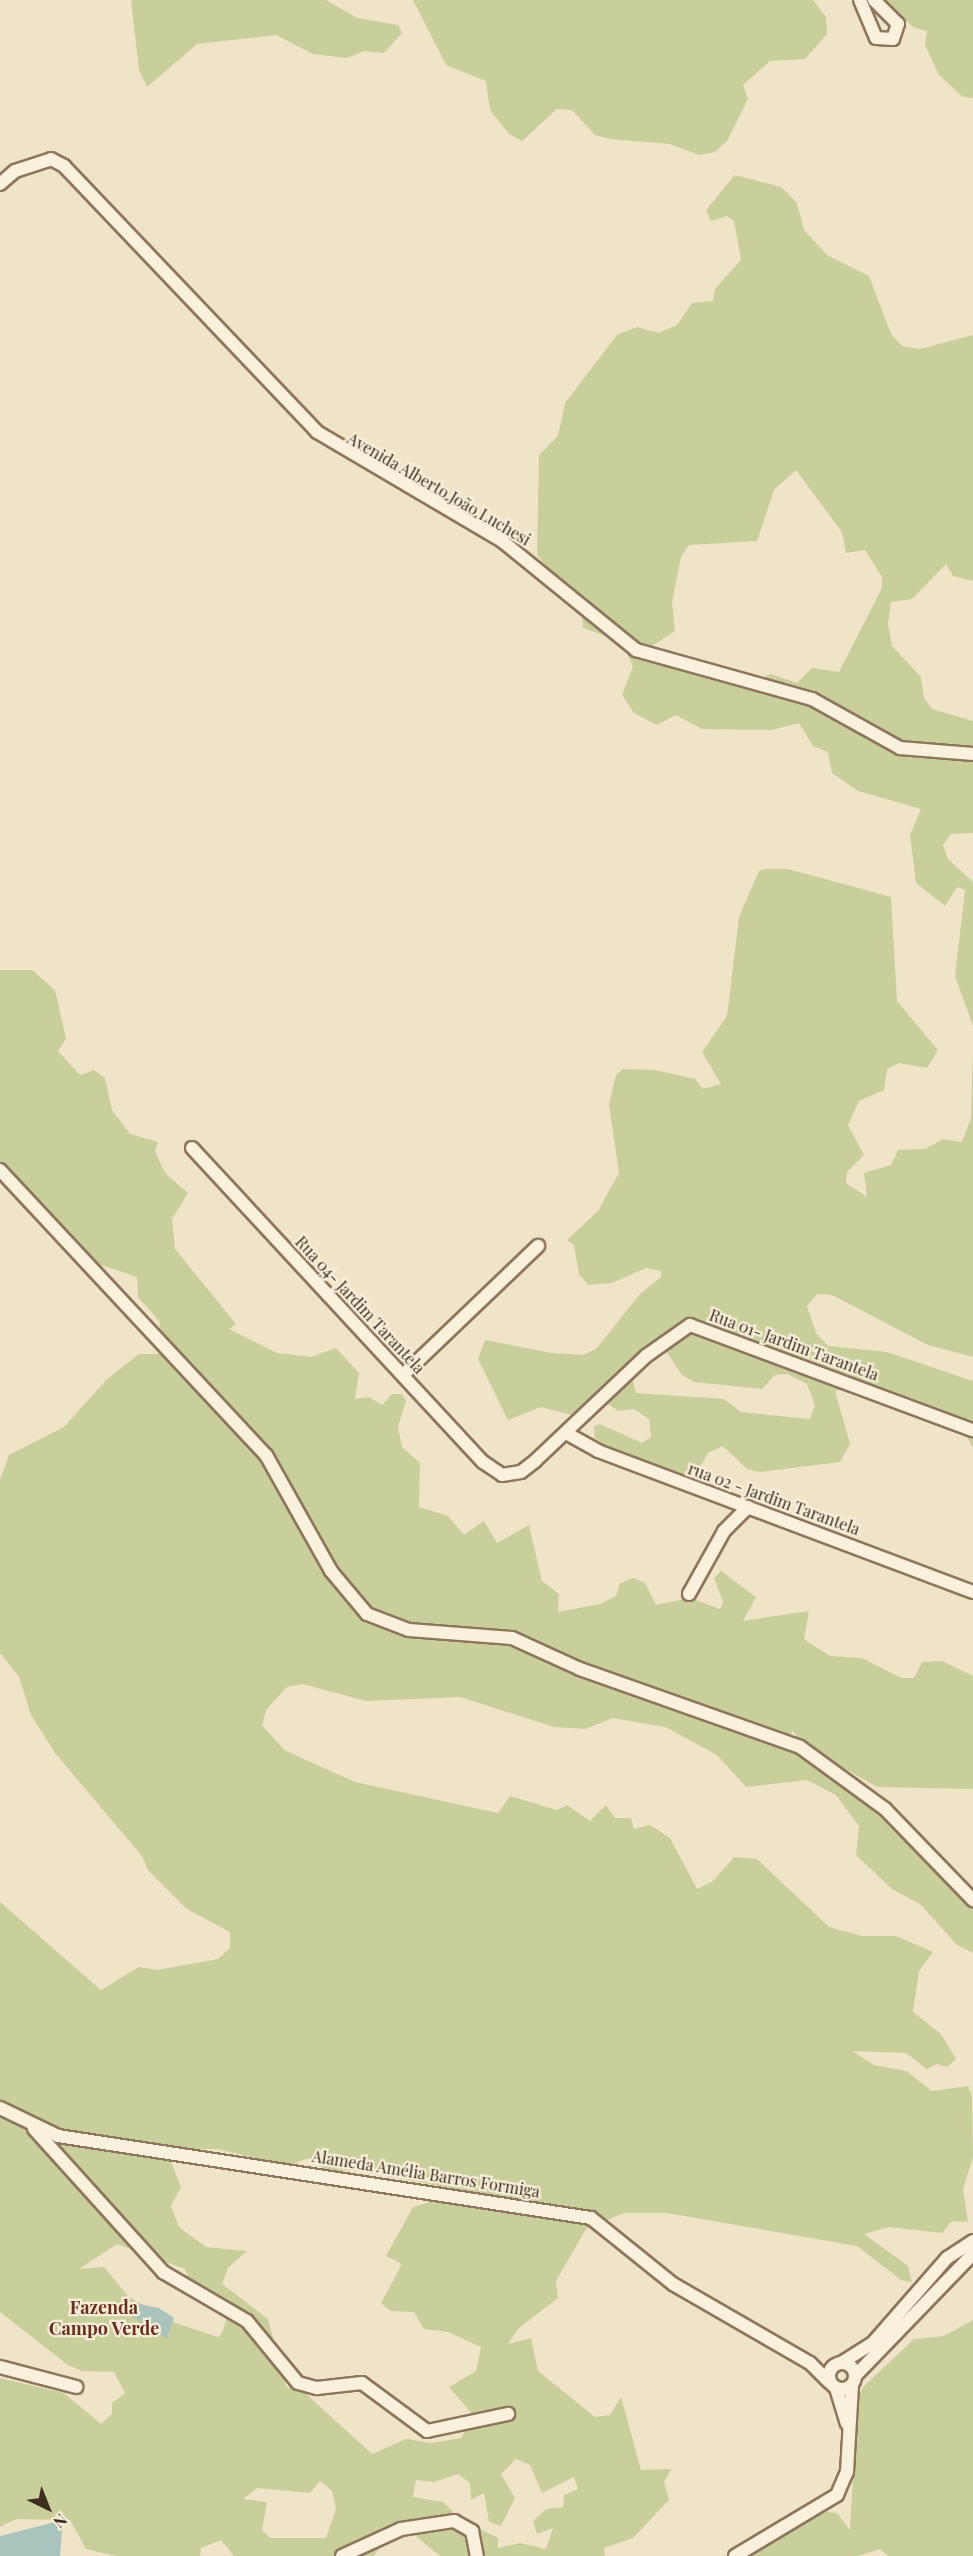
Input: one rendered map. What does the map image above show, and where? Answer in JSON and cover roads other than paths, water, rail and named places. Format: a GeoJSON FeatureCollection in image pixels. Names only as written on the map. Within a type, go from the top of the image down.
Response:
{"type":"FeatureCollection","features":[{"type":"Feature","properties":{"kind":"street"},"geometry":{"type":"LineString","coordinates":[[860,0],[876,38],[893,39],[898,24],[874,0]]}},
{"type":"Feature","properties":{"kind":"street","name":"Avenida Alberto João Luchesi"},"geometry":{"type":"LineString","coordinates":[[0,184],[15,171],[51,159],[64,166],[317,432],[502,541],[636,650],[812,699],[900,748],[973,754]]}},
{"type":"Feature","properties":{"kind":"street","name":"Rua 04- Jardim Tarantela"},"geometry":{"type":"LineString","coordinates":[[192,1148],[483,1462],[510,1476]]}},
{"type":"Feature","properties":{"kind":"street"},"geometry":{"type":"LineString","coordinates":[[0,1170],[266,1455],[330,1571],[367,1614],[409,1630],[512,1638],[580,1669],[800,1747],[885,1809],[973,1900]]}},
{"type":"Feature","properties":{"kind":"street"},"geometry":{"type":"LineString","coordinates":[[402,1375],[538,1246]]}},
{"type":"Feature","properties":{"kind":"street","name":"Rua 01- Jardim Tarantela"},"geometry":{"type":"LineString","coordinates":[[510,1476],[566,1433],[646,1356],[690,1325],[973,1430]]}},
{"type":"Feature","properties":{"kind":"street","name":"rua 02 - Jardim Tarantela"},"geometry":{"type":"LineString","coordinates":[[566,1433],[598,1451],[973,1592]]}},
{"type":"Feature","properties":{"kind":"street"},"geometry":{"type":"LineString","coordinates":[[688,1594],[724,1531],[748,1507]]}},
{"type":"Feature","properties":{"kind":"street","name":"Alameda Amélia Barros Formiga"},"geometry":{"type":"LineString","coordinates":[[0,2108],[33,2127],[80,2140],[591,2218],[673,2284],[810,2363],[833,2385]]}},
{"type":"Feature","properties":{"kind":"street"},"geometry":{"type":"LineString","coordinates":[[33,2127],[163,2272],[247,2321],[297,2383],[317,2388],[362,2384],[427,2431],[508,2414]]}},
{"type":"Feature","properties":{"kind":"street"},"geometry":{"type":"LineString","coordinates":[[847,2424],[828,2373],[839,2363],[862,2353],[947,2258],[973,2241]]}},
{"type":"Feature","properties":{"kind":"street"},"geometry":{"type":"LineString","coordinates":[[833,2385],[854,2380],[973,2254]]}},
{"type":"Feature","properties":{"kind":"street"},"geometry":{"type":"LineString","coordinates":[[810,2363],[839,2363],[854,2380]]}},
{"type":"Feature","properties":{"kind":"street"},"geometry":{"type":"LineString","coordinates":[[0,2367],[76,2387]]}},
{"type":"Feature","properties":{"kind":"street"},"geometry":{"type":"LineString","coordinates":[[735,2556],[837,2495],[847,2472],[847,2424],[854,2380]]}},
{"type":"Feature","properties":{"kind":"street"},"geometry":{"type":"LineString","coordinates":[[342,2556],[401,2529],[454,2521],[472,2531],[477,2556]]}},
{"type":"Feature","properties":{"kind":"water"},"geometry":{"type":"Polygon","coordinates":[[[124,2301],[159,2308],[174,2318],[167,2339],[118,2307],[124,2301]]]}},
{"type":"Feature","properties":{"kind":"water"},"geometry":{"type":"Polygon","coordinates":[[[63,2520],[60,2556],[0,2556],[0,2536],[63,2520]]]}},
{"type":"Feature","properties":{"kind":"district","name":"Fazenda Campo Verde"},"geometry":{"type":"Point","coordinates":[104,2318]}}]}
